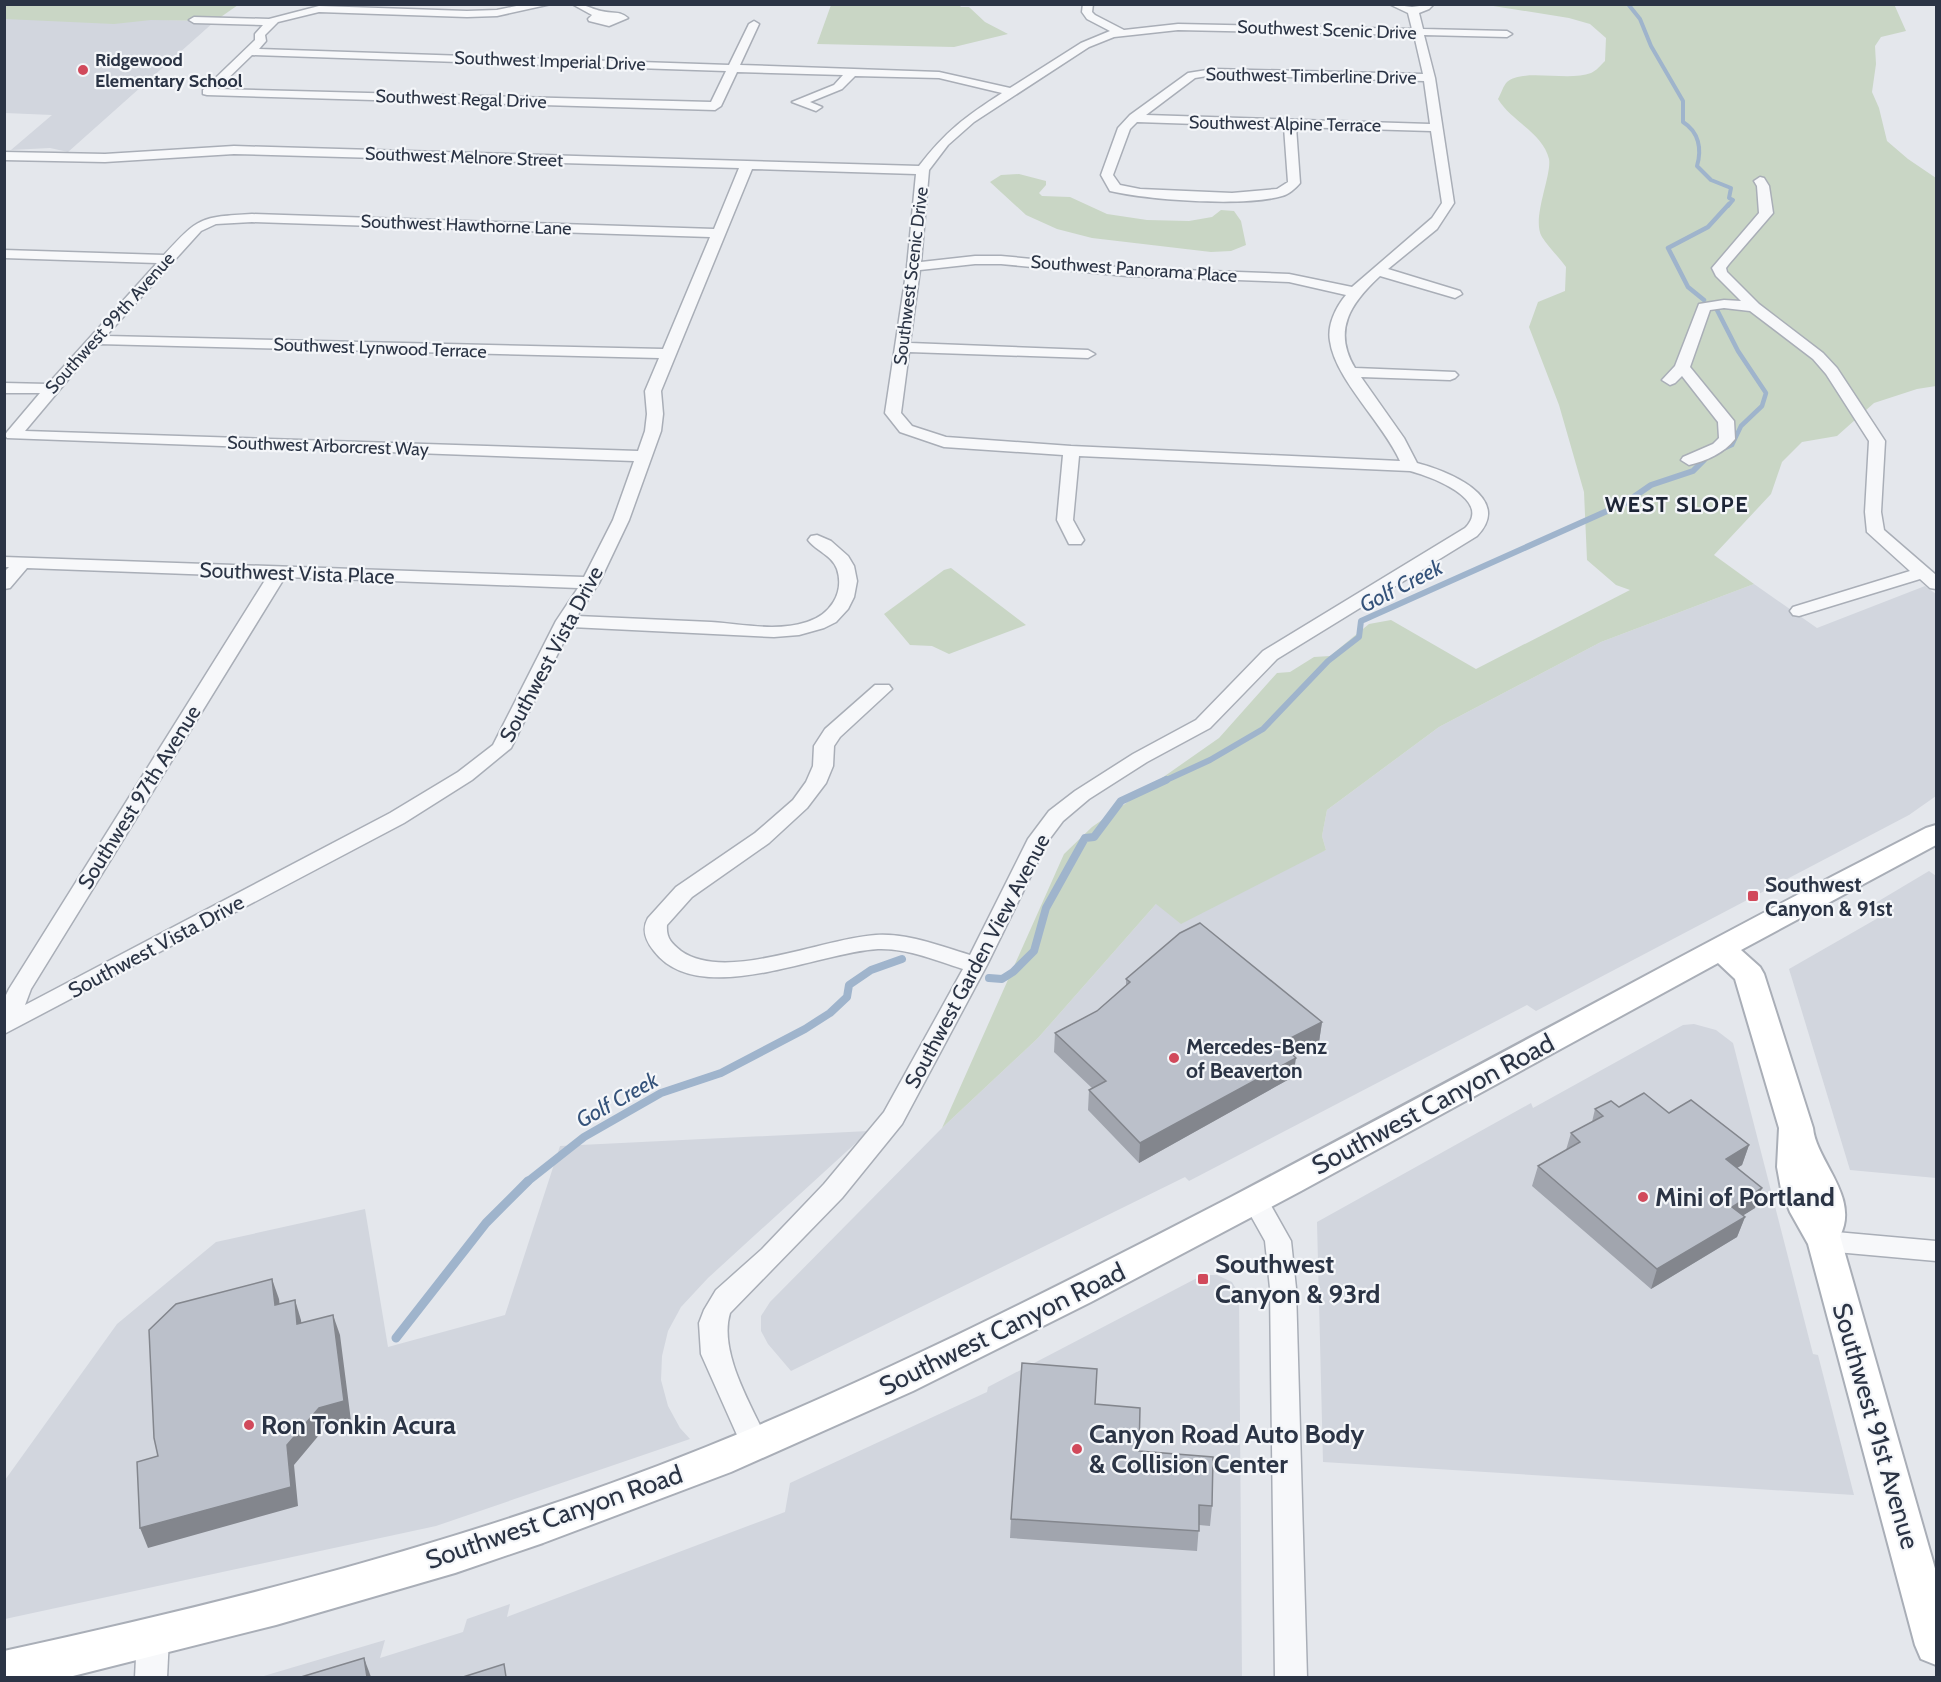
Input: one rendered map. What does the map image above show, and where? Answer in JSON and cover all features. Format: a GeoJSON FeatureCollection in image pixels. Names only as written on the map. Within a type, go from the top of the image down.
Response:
{"type":"FeatureCollection","features":[{"type":"Feature","properties":{"kind":"main road","name":"Southwest Canyon Road"},"geometry":{"type":"LineString","coordinates":[[4,1671],[152,1657],[360,1582],[510,1536],[755,1444],[937,1364],[1255,1200],[1936,834]]}},
{"type":"Feature","properties":{"kind":"main road","name":"Southwest 91st Avenue"},"geometry":{"type":"LineString","coordinates":[[1721,949],[1749,974],[1793,1118],[1798,1143],[1794,1155],[1796,1175],[1812,1223],[1824,1241],[1936,1645]]}},
{"type":"Feature","properties":{"kind":"street"},"geometry":{"type":"LineString","coordinates":[[194,20],[272,22],[318,7],[477,14],[497,13],[546,4]]}},
{"type":"Feature","properties":{"kind":"street"},"geometry":{"type":"LineString","coordinates":[[577,4],[600,15]]}},
{"type":"Feature","properties":{"kind":"street"},"geometry":{"type":"LineString","coordinates":[[1088,4],[1087,12],[1090,17],[1122,33]]}},
{"type":"Feature","properties":{"kind":"street"},"geometry":{"type":"LineString","coordinates":[[1394,4],[1413,9],[1425,8],[1429,4]]}},
{"type":"Feature","properties":{"kind":"street"},"geometry":{"type":"LineString","coordinates":[[1410,466],[1404,449],[1344,361],[1336,343],[1336,323],[1340,312],[1354,292],[1431,227],[1448,203],[1429,78],[1413,9]]}},
{"type":"Feature","properties":{"kind":"street"},"geometry":{"type":"LineString","coordinates":[[249,52],[261,41],[260,34],[272,22]]}},
{"type":"Feature","properties":{"kind":"street"},"geometry":{"type":"LineString","coordinates":[[734,68],[754,24]]}},
{"type":"Feature","properties":{"kind":"street","name":"Southwest Scenic Drive"},"geometry":{"type":"LineString","coordinates":[[1410,466],[1071,451],[944,442],[906,429],[893,413],[914,267],[923,170],[944,142],[970,118],[1085,45],[1122,33],[1178,27],[1507,34]]}},
{"type":"Feature","properties":{"kind":"street","name":"Southwest Imperial Drive"},"geometry":{"type":"LineString","coordinates":[[249,52],[939,75],[1011,92]]}},
{"type":"Feature","properties":{"kind":"street","name":"Southwest Regal Drive"},"geometry":{"type":"LineString","coordinates":[[249,52],[207,92],[715,106],[734,68]]}},
{"type":"Feature","properties":{"kind":"street"},"geometry":{"type":"LineString","coordinates":[[816,107],[798,102],[838,87],[852,72]]}},
{"type":"Feature","properties":{"kind":"street","name":"Southwest Timberline Drive"},"geometry":{"type":"LineString","coordinates":[[1290,124],[1294,183],[1280,193],[1220,197],[1140,193],[1115,188],[1107,175],[1124,128],[1192,75],[1205,72],[1429,78]]}},
{"type":"Feature","properties":{"kind":"street","name":"Southwest Alpine Terrace"},"geometry":{"type":"LineString","coordinates":[[1134,118],[1436,128]]}},
{"type":"Feature","properties":{"kind":"street","name":"Southwest Melnore Street"},"geometry":{"type":"LineString","coordinates":[[4,156],[105,158],[234,150],[923,170]]}},
{"type":"Feature","properties":{"kind":"street","name":"Southwest Vista Drive"},"geometry":{"type":"LineString","coordinates":[[5,1025],[397,818],[465,776],[501,748],[565,621],[590,583],[621,520],[653,430],[655,414],[652,390],[747,165]]}},
{"type":"Feature","properties":{"kind":"street"},"geometry":{"type":"LineString","coordinates":[[1760,181],[1763,186],[1766,213],[1753,231],[1719,268],[1725,278],[1754,307],[1818,356],[1832,371],[1877,441],[1874,512],[1876,532],[1929,579]]}},
{"type":"Feature","properties":{"kind":"street","name":"Southwest Hawthorne Lane"},"geometry":{"type":"LineString","coordinates":[[214,220],[252,218],[717,233]]}},
{"type":"Feature","properties":{"kind":"street","name":"Southwest 99th Avenue"},"geometry":{"type":"LineString","coordinates":[[13,435],[167,259],[196,228],[214,220]]}},
{"type":"Feature","properties":{"kind":"street"},"geometry":{"type":"LineString","coordinates":[[4,254],[167,259]]}},
{"type":"Feature","properties":{"kind":"street","name":"Southwest Panorama Place"},"geometry":{"type":"LineString","coordinates":[[914,267],[975,260],[1001,260],[1127,272],[1290,278],[1354,292]]}},
{"type":"Feature","properties":{"kind":"street"},"geometry":{"type":"LineString","coordinates":[[1379,271],[1455,294]]}},
{"type":"Feature","properties":{"kind":"street"},"geometry":{"type":"LineString","coordinates":[[1670,380],[1682,367],[1704,308],[1724,304],[1754,307]]}},
{"type":"Feature","properties":{"kind":"street","name":"Southwest Lynwood Terrace"},"geometry":{"type":"LineString","coordinates":[[94,340],[666,354]]}},
{"type":"Feature","properties":{"kind":"street"},"geometry":{"type":"LineString","coordinates":[[904,347],[1088,354]]}},
{"type":"Feature","properties":{"kind":"street"},"geometry":{"type":"LineString","coordinates":[[1682,367],[1726,421],[1728,430],[1727,439],[1719,447],[1689,460]]}},
{"type":"Feature","properties":{"kind":"street"},"geometry":{"type":"LineString","coordinates":[[1352,373],[1450,375]]}},
{"type":"Feature","properties":{"kind":"street"},"geometry":{"type":"LineString","coordinates":[[4,388],[51,389]]}},
{"type":"Feature","properties":{"kind":"street","name":"Southwest Arborcrest Way"},"geometry":{"type":"LineString","coordinates":[[13,435],[642,456]]}},
{"type":"Feature","properties":{"kind":"street"},"geometry":{"type":"LineString","coordinates":[[1071,451],[1065,520],[1076,540]]}},
{"type":"Feature","properties":{"kind":"street","name":"Southwest Garden View Avenue"},"geometry":{"type":"LineString","coordinates":[[755,1444],[715,1354],[713,1323],[717,1310],[725,1298],[771,1256],[827,1198],[880,1135],[912,1087],[1038,839],[1056,816],[1082,795],[1140,758],[1203,724],[1256,668],[1290,642],[1432,558],[1478,525],[1480,513],[1478,506],[1468,493],[1451,479],[1410,466]]}},
{"type":"Feature","properties":{"kind":"street"},"geometry":{"type":"LineString","coordinates":[[565,621],[773,632],[814,626],[842,608],[849,579],[844,561],[838,554],[817,540]]}},
{"type":"Feature","properties":{"kind":"street"},"geometry":{"type":"LineString","coordinates":[[4,584],[13,562]]}},
{"type":"Feature","properties":{"kind":"street","name":"Southwest Vista Place"},"geometry":{"type":"LineString","coordinates":[[13,562],[590,583]]}},
{"type":"Feature","properties":{"kind":"street","name":"Southwest 97th Avenue"},"geometry":{"type":"LineString","coordinates":[[5,1025],[20,989],[279,572]]}},
{"type":"Feature","properties":{"kind":"street"},"geometry":{"type":"LineString","coordinates":[[1799,611],[1929,579]]}},
{"type":"Feature","properties":{"kind":"street"},"geometry":{"type":"LineString","coordinates":[[882,688],[832,733],[824,746],[823,766],[809,794],[762,838],[684,891],[656,922],[657,940],[670,957],[681,963],[713,969],[754,968],[848,946],[879,942],[916,946],[976,965]]}},
{"type":"Feature","properties":{"kind":"street"},"geometry":{"type":"LineString","coordinates":[[1255,1200],[1278,1241],[1283,1288],[1290,1677]]}},
{"type":"Feature","properties":{"kind":"street"},"geometry":{"type":"LineString","coordinates":[[1824,1241],[1936,1251]]}},
{"type":"Feature","properties":{"kind":"shaded area","name":"Ridgewood Elementary School"},"geometry":{"type":"Polygon","coordinates":[[[5,17],[215,21],[68,152],[50,148],[11,150],[52,115],[5,113],[5,17]]]}},
{"type":"Feature","properties":{"kind":"shaded area"},"geometry":{"type":"Polygon","coordinates":[[[1754,584],[1817,628],[1925,586],[1936,594],[1936,796],[1909,815],[1536,1011],[1527,1005],[1189,1181],[1185,1177],[791,1371],[768,1344],[761,1331],[761,1316],[770,1302],[942,1128],[1038,1038],[1156,904],[1326,850],[1322,836],[1327,810],[1439,727],[1601,642],[1754,584]]]}},
{"type":"Feature","properties":{"kind":"shaded area"},"geometry":{"type":"Polygon","coordinates":[[[1929,871],[1936,876],[1936,1178],[1850,1170],[1789,969],[1878,918],[1872,905],[1929,871]]]}},
{"type":"Feature","properties":{"kind":"shaded area"},"geometry":{"type":"Polygon","coordinates":[[[1694,1024],[1716,1030],[1733,1043],[1813,1354],[1818,1355],[1854,1495],[1323,1462],[1317,1222],[1531,1103],[1533,1108],[1683,1025],[1694,1024]]]}},
{"type":"Feature","properties":{"kind":"shaded area"},"geometry":{"type":"Polygon","coordinates":[[[869,1131],[708,1278],[681,1307],[668,1331],[662,1356],[661,1380],[668,1406],[680,1428],[690,1439],[436,1526],[5,1619],[5,1480],[117,1324],[216,1242],[365,1209],[388,1347],[505,1315],[560,1146],[869,1131]]]}},
{"type":"Feature","properties":{"kind":"shaded area"},"geometry":{"type":"Polygon","coordinates":[[[1217,1275],[1232,1282],[1239,1294],[1242,1677],[257,1678],[385,1640],[380,1658],[463,1632],[467,1619],[510,1604],[507,1617],[785,1512],[790,1483],[987,1392],[988,1387],[1197,1278],[1217,1275]]]}},
{"type":"Feature","properties":{"kind":"green space"},"geometry":{"type":"Polygon","coordinates":[[[1894,4],[1906,31],[1881,37],[1875,46],[1876,64],[1872,92],[1879,108],[1887,141],[1936,178],[1936,386],[1917,389],[1874,403],[1837,436],[1802,442],[1782,462],[1771,494],[1714,555],[1754,584],[1601,642],[1439,727],[1327,810],[1322,836],[1326,850],[1181,924],[1156,904],[1038,1038],[942,1128],[1064,854],[1092,827],[1219,738],[1277,673],[1290,672],[1314,657],[1330,656],[1369,624],[1391,620],[1476,669],[1630,590],[1616,585],[1587,560],[1584,492],[1559,405],[1529,327],[1538,302],[1565,291],[1566,267],[1542,237],[1539,229],[1540,209],[1548,176],[1549,159],[1546,150],[1534,134],[1498,99],[1507,82],[1514,78],[1534,75],[1571,76],[1593,72],[1605,61],[1606,38],[1590,24],[1569,18],[1487,5],[1894,4]]]}},
{"type":"Feature","properties":{"kind":"green space"},"geometry":{"type":"Polygon","coordinates":[[[5,5],[238,5],[215,21],[151,20],[114,24],[5,19],[5,5]]]}},
{"type":"Feature","properties":{"kind":"green space"},"geometry":{"type":"Polygon","coordinates":[[[831,5],[959,5],[969,7],[985,22],[1008,34],[954,47],[817,44],[831,5]]]}},
{"type":"Feature","properties":{"kind":"green space"},"geometry":{"type":"Polygon","coordinates":[[[1019,174],[1046,181],[1046,185],[1039,193],[1042,196],[1070,197],[1107,214],[1147,220],[1189,221],[1212,217],[1221,210],[1234,211],[1241,221],[1246,245],[1231,251],[1211,252],[1092,238],[1057,229],[1026,215],[990,182],[1001,175],[1019,174]]]}},
{"type":"Feature","properties":{"kind":"green space"},"geometry":{"type":"Polygon","coordinates":[[[951,568],[1026,625],[949,654],[932,646],[910,645],[884,614],[944,570],[951,568]]]}},
{"type":"Feature","properties":{"kind":"building","name":"Mercedes-Benz of Beaverton"},"geometry":{"type":"Polygon","coordinates":[[[1200,923],[1322,1022],[1281,1043],[1296,1058],[1140,1143],[1089,1090],[1106,1081],[1055,1033],[1097,1011],[1130,982],[1126,979],[1180,933],[1200,923]]]}},
{"type":"Feature","properties":{"kind":"building","name":"Mini of Portland"},"geometry":{"type":"Polygon","coordinates":[[[1644,1093],[1669,1113],[1691,1100],[1749,1145],[1726,1159],[1762,1188],[1732,1207],[1745,1217],[1657,1269],[1538,1166],[1580,1142],[1571,1133],[1603,1116],[1595,1109],[1611,1101],[1619,1107],[1644,1093]]]}},
{"type":"Feature","properties":{"kind":"building","name":"Ron Tonkin Acura"},"geometry":{"type":"Polygon","coordinates":[[[272,1279],[275,1305],[295,1300],[297,1324],[333,1315],[344,1401],[319,1408],[287,1445],[291,1487],[140,1528],[137,1462],[158,1456],[154,1438],[149,1330],[176,1304],[272,1279]]]}},
{"type":"Feature","properties":{"kind":"building","name":"Canyon Road Auto Body & Collision Center"},"geometry":{"type":"Polygon","coordinates":[[[1022,1363],[1097,1369],[1095,1404],[1140,1408],[1139,1451],[1213,1457],[1212,1506],[1199,1505],[1199,1531],[1011,1519],[1022,1363]]]}},
{"type":"Feature","properties":{"kind":"building"},"geometry":{"type":"Polygon","coordinates":[[[364,1658],[367,1677],[301,1677],[364,1658]]]}},
{"type":"Feature","properties":{"kind":"building"},"geometry":{"type":"Polygon","coordinates":[[[504,1664],[506,1677],[463,1677],[504,1664]]]}},
{"type":"Feature","properties":{"kind":"waterway","name":"Golf Creek"},"geometry":{"type":"LineString","coordinates":[[1628,4],[1640,19],[1651,46],[1683,101],[1683,122],[1693,131],[1698,141],[1697,166],[1711,180],[1731,188],[1729,198],[1733,200],[1728,206]]}},
{"type":"Feature","properties":{"kind":"waterway","name":"Golf Creek"},"geometry":{"type":"LineString","coordinates":[[1704,300],[1688,287],[1668,248],[1708,227],[1729,204]]}},
{"type":"Feature","properties":{"kind":"waterway","name":"Golf Creek"},"geometry":{"type":"LineString","coordinates":[[1717,310],[1738,351],[1766,393],[1762,406],[1741,426],[1732,445],[1721,450]]}},
{"type":"Feature","properties":{"kind":"waterway","name":"Golf Creek"},"geometry":{"type":"LineString","coordinates":[[1162,782],[1210,760],[1263,729],[1328,661],[1359,637],[1361,621],[1625,503],[1651,485],[1693,471],[1706,458]]}},
{"type":"Feature","properties":{"kind":"waterway","name":"Golf Creek"},"geometry":{"type":"LineString","coordinates":[[989,978],[1002,979],[1013,972],[1034,951],[1046,908],[1085,838],[1094,837],[1121,801],[1166,780]]}},
{"type":"Feature","properties":{"kind":"waterway","name":"Golf Creek"},"geometry":{"type":"LineString","coordinates":[[527,1182],[584,1137],[661,1093],[721,1073],[805,1029],[830,1013],[847,997],[849,985],[871,970],[902,959]]}},
{"type":"Feature","properties":{"kind":"waterway","name":"Golf Creek"},"geometry":{"type":"LineString","coordinates":[[396,1338],[486,1223],[527,1182]]}},
{"type":"Feature","properties":{"kind":"place","name":"Ridgewood Elementary School"},"geometry":{"type":"Point","coordinates":[83,70]}},
{"type":"Feature","properties":{"kind":"place","name":"Southwest Canyon & 91st"},"geometry":{"type":"Point","coordinates":[1753,896]}},
{"type":"Feature","properties":{"kind":"place","name":"Mercedes-Benz of Beaverton"},"geometry":{"type":"Point","coordinates":[1174,1058]}},
{"type":"Feature","properties":{"kind":"place","name":"Mini of Portland"},"geometry":{"type":"Point","coordinates":[1643,1197]}},
{"type":"Feature","properties":{"kind":"place","name":"Southwest Canyon & 93rd"},"geometry":{"type":"Point","coordinates":[1203,1279]}},
{"type":"Feature","properties":{"kind":"place","name":"Ron Tonkin Acura"},"geometry":{"type":"Point","coordinates":[249,1425]}},
{"type":"Feature","properties":{"kind":"place","name":"Canyon Road Auto Body & Collision Center"},"geometry":{"type":"Point","coordinates":[1077,1449]}},
{"type":"Feature","properties":{"kind":"district","name":"WEST SLOPE"},"geometry":{"type":"Point","coordinates":[1677,504]}}]}
